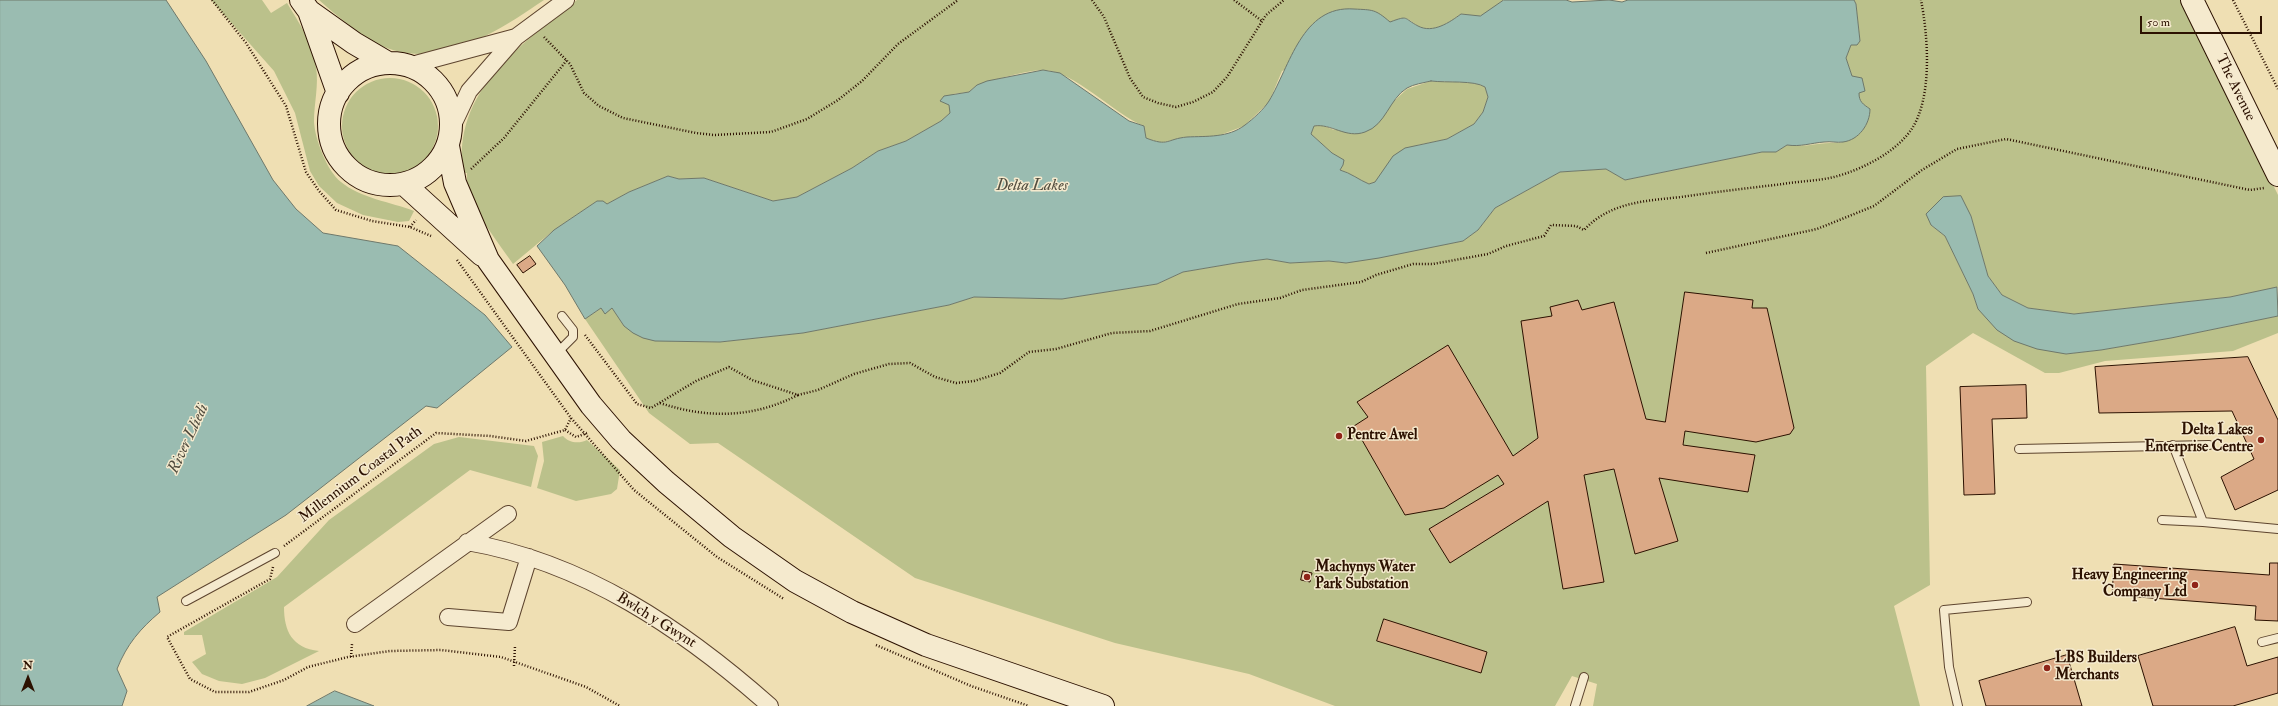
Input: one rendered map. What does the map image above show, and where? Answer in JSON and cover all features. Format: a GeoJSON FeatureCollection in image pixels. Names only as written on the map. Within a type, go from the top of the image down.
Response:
{"type":"FeatureCollection","features":[{"type":"Feature","properties":{"kind":"main road","name":"The Avenue"},"geometry":{"type":"LineString","coordinates":[[2192,0],[2275,172]]}},
{"type":"Feature","properties":{"kind":"main road"},"geometry":{"type":"LineString","coordinates":[[305,6],[354,43],[398,64],[426,75],[440,89],[449,107],[450,137],[455,183],[488,260],[591,405],[616,434],[660,477],[732,537],[795,581],[852,612],[926,646],[1103,706]]}},
{"type":"Feature","properties":{"kind":"main road"},"geometry":{"type":"LineString","coordinates":[[305,6],[338,93]]}},
{"type":"Feature","properties":{"kind":"main road"},"geometry":{"type":"LineString","coordinates":[[398,64],[362,71],[351,78],[338,93],[330,112],[330,132],[336,152],[348,168],[364,180],[384,185],[404,184],[422,177],[438,164],[450,137]]}},
{"type":"Feature","properties":{"kind":"main road"},"geometry":{"type":"LineString","coordinates":[[404,184],[488,260]]}},
{"type":"Feature","properties":{"kind":"street"},"geometry":{"type":"LineString","coordinates":[[450,137],[470,91],[516,36],[566,0]]}},
{"type":"Feature","properties":{"kind":"street"},"geometry":{"type":"LineString","coordinates":[[398,64],[516,36]]}},
{"type":"Feature","properties":{"kind":"street"},"geometry":{"type":"LineString","coordinates":[[355,624],[508,514]]}},
{"type":"Feature","properties":{"kind":"street","name":"Bwlch y Gwynt"},"geometry":{"type":"LineString","coordinates":[[467,542],[499,548],[529,557],[579,577],[626,600],[679,633],[723,665],[770,706]]}},
{"type":"Feature","properties":{"kind":"street"},"geometry":{"type":"LineString","coordinates":[[448,616],[509,622],[529,557]]}},
{"type":"Feature","properties":{"kind":"lane"},"geometry":{"type":"LineString","coordinates":[[550,348],[573,337],[573,330],[562,316]]}},
{"type":"Feature","properties":{"kind":"lane"},"geometry":{"type":"LineString","coordinates":[[2173,445],[2203,522]]}},
{"type":"Feature","properties":{"kind":"lane"},"geometry":{"type":"LineString","coordinates":[[2018,449],[2209,445]]}},
{"type":"Feature","properties":{"kind":"lane"},"geometry":{"type":"LineString","coordinates":[[2162,520],[2278,529]]}},
{"type":"Feature","properties":{"kind":"lane"},"geometry":{"type":"LineString","coordinates":[[186,601],[275,553]]}},
{"type":"Feature","properties":{"kind":"lane"},"geometry":{"type":"LineString","coordinates":[[1958,706],[1949,667],[1944,610],[2027,602]]}},
{"type":"Feature","properties":{"kind":"lane"},"geometry":{"type":"LineString","coordinates":[[2262,642],[2278,638]]}},
{"type":"Feature","properties":{"kind":"lane"},"geometry":{"type":"LineString","coordinates":[[1575,706],[1584,677]]}},
{"type":"Feature","properties":{"kind":"path"},"geometry":{"type":"LineString","coordinates":[[212,0],[246,43],[286,106],[306,172],[319,191],[336,210],[372,222],[410,227],[431,236],[437,241]]}},
{"type":"Feature","properties":{"kind":"path"},"geometry":{"type":"LineString","coordinates":[[534,23],[543,36],[567,60],[584,93],[599,106],[623,118],[702,134],[770,132],[807,119],[838,100],[871,72],[898,44],[958,0]]}},
{"type":"Feature","properties":{"kind":"path"},"geometry":{"type":"LineString","coordinates":[[1234,0],[1262,21]]}},
{"type":"Feature","properties":{"kind":"path"},"geometry":{"type":"LineString","coordinates":[[1094,1],[1104,17],[1130,78],[1143,97],[1158,103],[1176,107],[1193,102],[1213,92],[1227,77],[1262,21],[1284,0]]}},
{"type":"Feature","properties":{"kind":"path"},"geometry":{"type":"LineString","coordinates":[[660,403],[706,413],[747,413],[798,395],[818,390],[854,374],[889,364],[910,363],[934,377],[956,383],[974,381],[1000,373],[1029,352],[1056,349],[1112,333],[1150,331],[1238,304],[1280,298],[1302,290],[1361,282],[1376,275],[1413,264],[1433,264],[1488,254],[1506,246],[1544,236],[1551,225],[1576,226],[1584,230],[1596,217],[1617,207],[1655,200],[1835,176],[1870,163],[1894,146],[1911,130],[1919,110],[1926,81],[1926,27],[1921,0]]}},
{"type":"Feature","properties":{"kind":"path"},"geometry":{"type":"LineString","coordinates":[[2233,0],[2278,89]]}},
{"type":"Feature","properties":{"kind":"path"},"geometry":{"type":"LineString","coordinates":[[504,138],[567,60]]}},
{"type":"Feature","properties":{"kind":"path"},"geometry":{"type":"LineString","coordinates":[[1706,253],[1817,228],[1874,206],[1922,170],[1957,149],[2006,139],[2250,190],[2275,172]]}},
{"type":"Feature","properties":{"kind":"path"},"geometry":{"type":"LineString","coordinates":[[452,256],[475,283],[523,354],[571,418],[567,423],[565,430],[576,437],[587,434]]}},
{"type":"Feature","properties":{"kind":"path"},"geometry":{"type":"LineString","coordinates":[[573,337],[585,334],[637,404],[651,408],[696,381],[730,367],[752,380],[798,395]]}},
{"type":"Feature","properties":{"kind":"path","name":"Millennium Coastal Path"},"geometry":{"type":"LineString","coordinates":[[275,553],[436,433],[490,436],[526,441],[565,430]]}},
{"type":"Feature","properties":{"kind":"path"},"geometry":{"type":"LineString","coordinates":[[275,553],[270,579],[167,637],[190,679],[215,692],[249,692],[284,680],[308,667],[351,657],[390,651],[440,650],[501,657],[514,664],[586,687],[620,706]]}},
{"type":"Feature","properties":{"kind":"path"},"geometry":{"type":"LineString","coordinates":[[351,657],[352,644]]}},
{"type":"Feature","properties":{"kind":"path"},"geometry":{"type":"LineString","coordinates":[[514,664],[515,646]]}},
{"type":"Feature","properties":{"kind":"green space"},"geometry":{"type":"Polygon","coordinates":[[[211,0],[262,0],[271,13],[287,3],[309,41],[314,58],[317,81],[314,122],[319,146],[327,163],[341,182],[357,192],[414,211],[409,221],[398,222],[363,215],[337,203],[319,186],[310,171],[295,113],[274,71],[211,0]]]}},
{"type":"Feature","properties":{"kind":"green space"},"geometry":{"type":"Polygon","coordinates":[[[319,0],[544,0],[486,36],[465,45],[444,51],[422,54],[400,52],[378,44],[347,24],[319,0]]]}},
{"type":"Feature","properties":{"kind":"green space"},"geometry":{"type":"Polygon","coordinates":[[[577,0],[1504,0],[1480,17],[1461,14],[1446,24],[1435,28],[1423,28],[1408,19],[1401,18],[1282,71],[1269,102],[1244,126],[1215,137],[1185,137],[1160,143],[1146,138],[1144,126],[1132,120],[1080,85],[1055,72],[1036,70],[977,85],[969,92],[953,94],[950,113],[941,121],[906,141],[878,151],[852,168],[797,197],[773,201],[704,178],[679,179],[668,176],[629,192],[607,204],[597,201],[554,230],[513,264],[476,208],[467,184],[467,173],[463,173],[462,144],[468,118],[479,94],[513,53],[534,34],[577,0]]]}},
{"type":"Feature","properties":{"kind":"green space","name":"Pentre Awel"},"geometry":{"type":"Polygon","coordinates":[[[1854,0],[2183,0],[2278,195],[2278,287],[2230,297],[2074,314],[2028,308],[2002,295],[1988,276],[1971,216],[1931,225],[1945,236],[1973,294],[1978,309],[2066,354],[2101,350],[2171,338],[2278,316],[2278,333],[2233,351],[2105,361],[2059,373],[2045,373],[1973,333],[1926,366],[1930,585],[1894,606],[1920,706],[1593,706],[1597,684],[1572,676],[1555,706],[1335,706],[1249,674],[1115,643],[915,578],[718,443],[690,444],[649,413],[585,319],[601,308],[612,308],[624,326],[669,341],[720,342],[803,333],[949,305],[974,297],[1062,299],[1157,284],[1183,272],[1236,263],[1267,259],[1290,263],[1329,261],[1346,263],[1463,241],[1478,230],[1495,208],[1560,172],[1606,169],[1625,180],[1762,152],[1776,152],[1787,145],[1801,146],[1841,143],[1869,109],[1862,104],[1859,98],[1846,58],[1851,44],[1860,41],[1856,4],[1854,0]]]}},
{"type":"Feature","properties":{"kind":"green space"},"geometry":{"type":"Polygon","coordinates":[[[390,78],[409,81],[424,92],[435,107],[438,126],[435,145],[424,160],[409,171],[390,174],[371,171],[356,160],[345,145],[342,126],[345,107],[356,92],[371,81],[390,78]]]}},
{"type":"Feature","properties":{"kind":"green space"},"geometry":{"type":"Polygon","coordinates":[[[1431,81],[1474,83],[1485,87],[1488,97],[1483,112],[1474,124],[1447,139],[1418,145],[1375,182],[1369,184],[1340,170],[1343,160],[1332,153],[1311,134],[1314,126],[1322,125],[1334,130],[1395,100],[1407,89],[1431,81]]]}},
{"type":"Feature","properties":{"kind":"green space"},"geometry":{"type":"Polygon","coordinates":[[[563,436],[574,442],[587,440],[620,470],[617,489],[611,494],[576,501],[537,488],[544,461],[542,442],[563,436]]]}},
{"type":"Feature","properties":{"kind":"green space"},"geometry":{"type":"Polygon","coordinates":[[[459,437],[534,446],[538,456],[531,487],[470,470],[284,607],[284,616],[291,637],[302,646],[319,651],[265,678],[242,684],[219,681],[202,674],[192,662],[206,654],[202,635],[184,635],[184,632],[277,577],[329,520],[434,444],[459,437]]]}},
{"type":"Feature","properties":{"kind":"water","name":"River Lliedi"},"geometry":{"type":"Polygon","coordinates":[[[0,0],[166,0],[206,61],[273,180],[296,209],[323,233],[398,246],[485,315],[512,347],[437,408],[426,406],[286,515],[157,597],[160,612],[146,625],[130,644],[117,669],[127,691],[122,706],[0,706],[0,0]]]}},
{"type":"Feature","properties":{"kind":"water","name":"Delta Lakes"},"geometry":{"type":"Polygon","coordinates":[[[1504,0],[1566,0],[1572,2],[1609,0],[1622,2],[1628,0],[1854,0],[1856,4],[1860,41],[1857,45],[1851,45],[1846,58],[1852,76],[1862,78],[1865,91],[1859,93],[1859,96],[1865,106],[1870,109],[1868,120],[1866,126],[1859,135],[1849,141],[1787,145],[1776,152],[1762,152],[1625,180],[1606,169],[1560,172],[1495,208],[1478,230],[1463,241],[1379,258],[1346,263],[1329,261],[1290,263],[1267,259],[1183,272],[1157,284],[1062,299],[974,297],[949,305],[803,333],[720,342],[655,341],[643,338],[624,326],[612,308],[605,314],[601,308],[585,319],[565,285],[537,246],[554,230],[597,201],[603,201],[607,204],[629,192],[668,176],[679,179],[704,178],[773,201],[797,197],[852,168],[878,151],[906,141],[941,121],[950,113],[949,105],[940,101],[944,96],[969,92],[977,85],[987,81],[1043,70],[1060,73],[1129,121],[1144,126],[1146,138],[1154,141],[1167,142],[1187,137],[1224,134],[1238,129],[1255,117],[1269,101],[1291,55],[1300,40],[1310,27],[1322,17],[1336,10],[1354,9],[1374,11],[1390,22],[1406,18],[1418,26],[1430,29],[1441,26],[1461,14],[1480,16],[1504,0]],[[1431,81],[1407,88],[1396,99],[1378,124],[1372,129],[1358,134],[1351,134],[1326,127],[1314,126],[1311,134],[1332,153],[1344,160],[1340,170],[1369,184],[1375,182],[1393,156],[1405,148],[1447,139],[1474,124],[1483,112],[1488,97],[1485,87],[1474,83],[1431,81]]]}},
{"type":"Feature","properties":{"kind":"water"},"geometry":{"type":"Polygon","coordinates":[[[1961,196],[1971,216],[1988,276],[2002,295],[2028,308],[2074,314],[2230,297],[2277,287],[2278,316],[2171,338],[2101,350],[2066,354],[2037,349],[2014,341],[1997,330],[1978,309],[1973,294],[1945,236],[1931,225],[1926,214],[1943,197],[1961,196]]]}},
{"type":"Feature","properties":{"kind":"water"},"geometry":{"type":"Polygon","coordinates":[[[335,691],[374,706],[307,706],[335,691]]]}},
{"type":"Feature","properties":{"kind":"building"},"geometry":{"type":"Polygon","coordinates":[[[530,256],[536,264],[523,273],[517,265],[530,256]]]}},
{"type":"Feature","properties":{"kind":"building"},"geometry":{"type":"Polygon","coordinates":[[[1685,292],[1753,300],[1752,308],[1767,308],[1794,428],[1790,434],[1756,442],[1685,431],[1683,445],[1755,455],[1748,492],[1659,478],[1678,541],[1635,554],[1614,469],[1584,475],[1604,582],[1563,589],[1548,501],[1450,563],[1429,529],[1504,484],[1498,475],[1444,508],[1405,515],[1354,426],[1368,417],[1357,402],[1448,345],[1513,456],[1538,438],[1521,321],[1552,316],[1550,307],[1578,300],[1582,310],[1614,302],[1646,419],[1665,422],[1685,292]]]}},
{"type":"Feature","properties":{"kind":"building","name":"Delta Lakes Enterprise Centre"},"geometry":{"type":"Polygon","coordinates":[[[2248,357],[2278,420],[2278,490],[2235,510],[2221,477],[2254,459],[2232,411],[2099,413],[2095,367],[2248,357]]]}},
{"type":"Feature","properties":{"kind":"building"},"geometry":{"type":"Polygon","coordinates":[[[2026,385],[2027,418],[1992,419],[1995,494],[1964,495],[1960,387],[2026,385]]]}},
{"type":"Feature","properties":{"kind":"building","name":"Heavy Engineering Company Ltd"},"geometry":{"type":"Polygon","coordinates":[[[2270,563],[2278,563],[2278,621],[2255,620],[2256,606],[2112,595],[2114,564],[2269,575],[2270,563]]]}},
{"type":"Feature","properties":{"kind":"building","name":"Machynys Water Park Substation"},"geometry":{"type":"Polygon","coordinates":[[[1303,571],[1312,573],[1310,582],[1301,580],[1303,571]]]}},
{"type":"Feature","properties":{"kind":"building"},"geometry":{"type":"Polygon","coordinates":[[[1384,619],[1487,652],[1481,673],[1377,641],[1384,619]]]}},
{"type":"Feature","properties":{"kind":"building"},"geometry":{"type":"Polygon","coordinates":[[[2235,627],[2247,666],[2278,657],[2278,693],[2233,706],[2153,706],[2138,656],[2235,627]]]}},
{"type":"Feature","properties":{"kind":"building","name":"LBS Builders Merchants"},"geometry":{"type":"Polygon","coordinates":[[[2067,655],[2082,706],[1986,706],[1979,681],[2067,655]]]}},
{"type":"Feature","properties":{"kind":"place","name":"Pentre Awel"},"geometry":{"type":"Point","coordinates":[1339,436]}},
{"type":"Feature","properties":{"kind":"place","name":"Delta Lakes Enterprise Centre"},"geometry":{"type":"Point","coordinates":[2261,440]}},
{"type":"Feature","properties":{"kind":"place","name":"Machynys Water Park Substation"},"geometry":{"type":"Point","coordinates":[1307,577]}},
{"type":"Feature","properties":{"kind":"place","name":"Heavy Engineering Company Ltd"},"geometry":{"type":"Point","coordinates":[2195,585]}},
{"type":"Feature","properties":{"kind":"place","name":"LBS Builders Merchants"},"geometry":{"type":"Point","coordinates":[2047,668]}}]}
